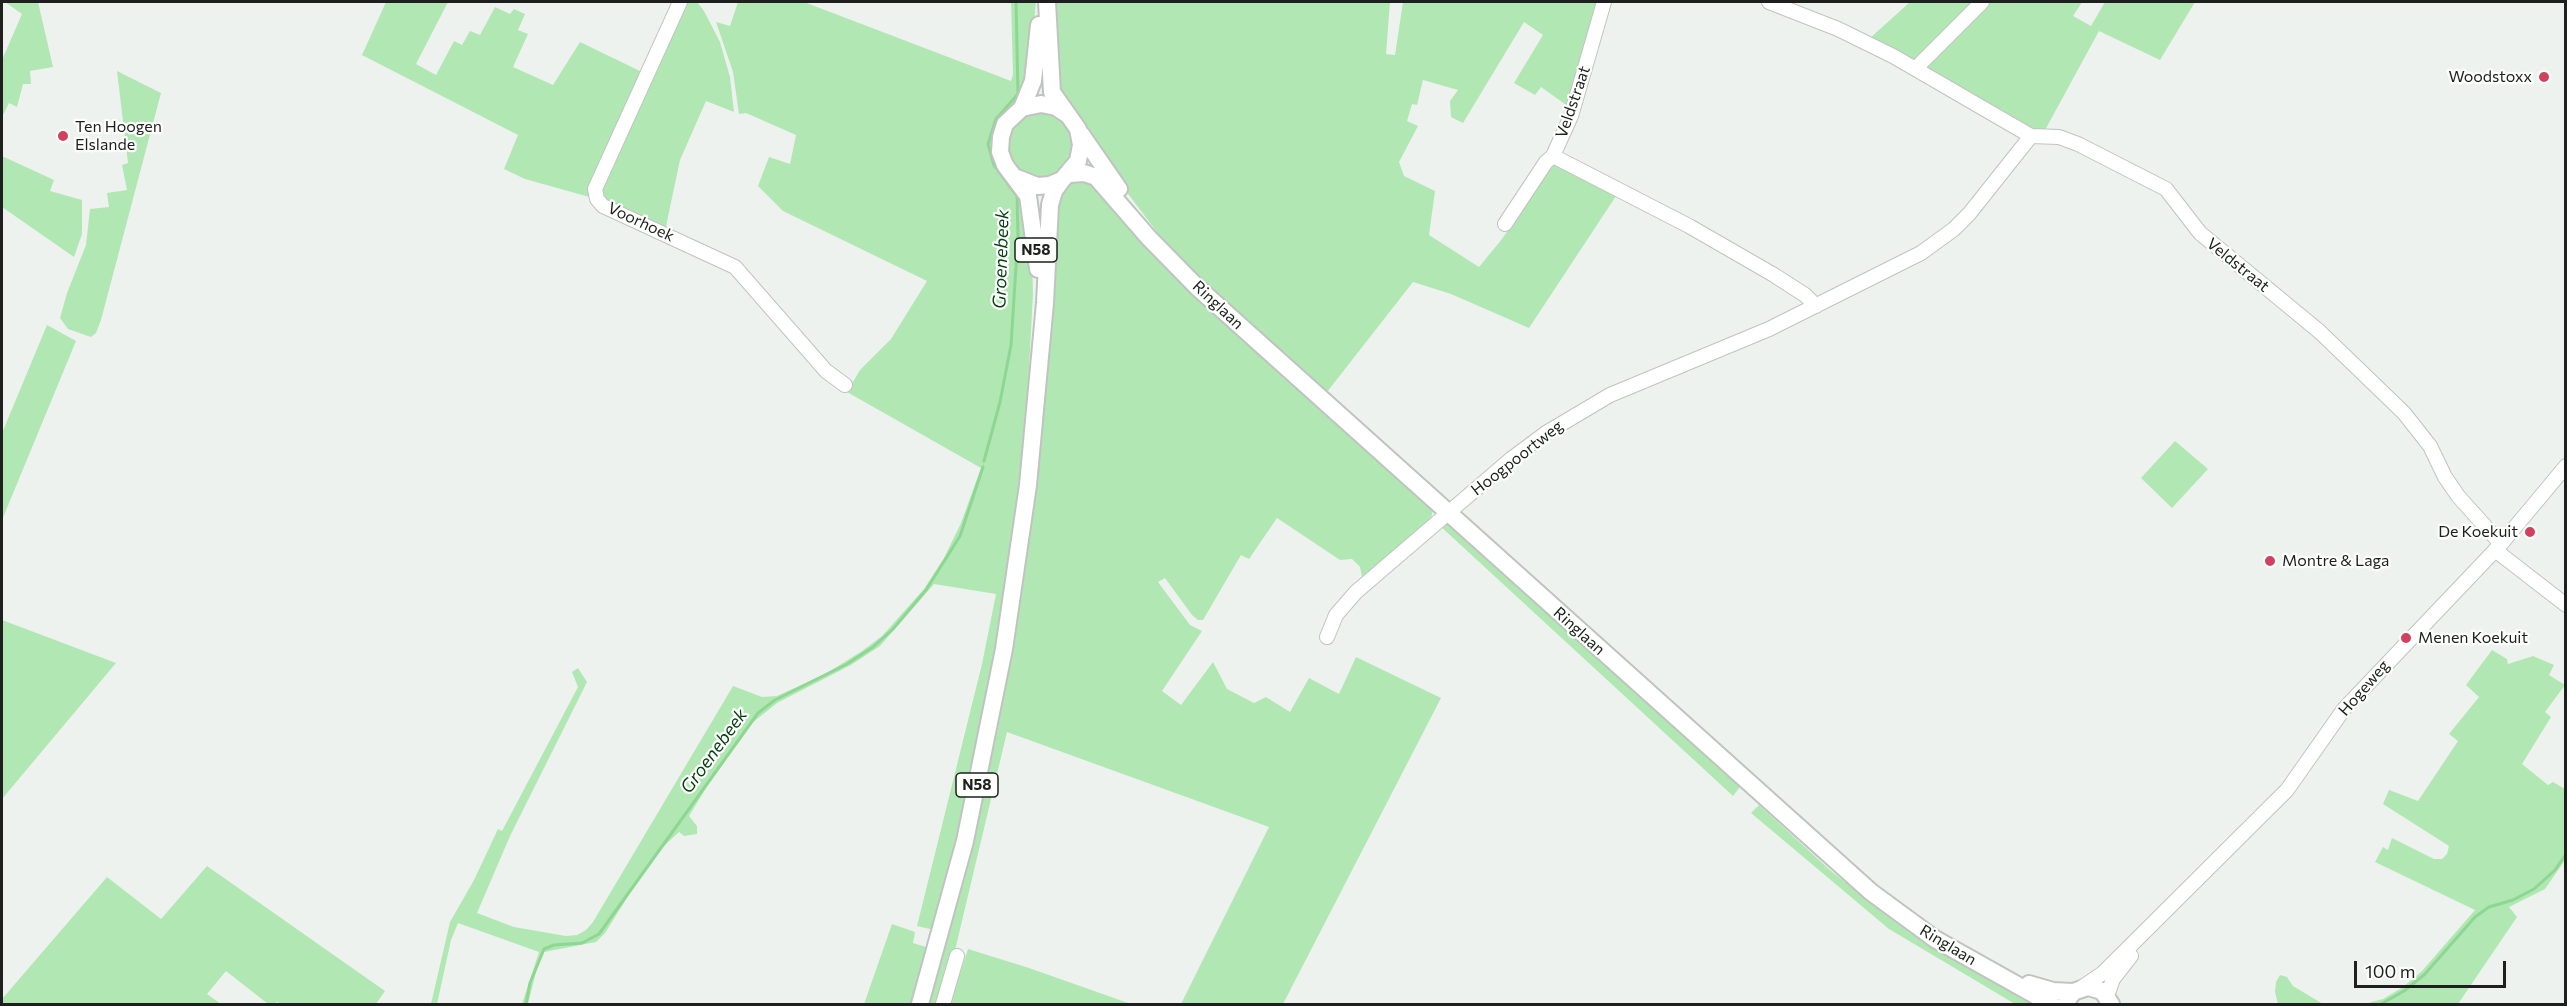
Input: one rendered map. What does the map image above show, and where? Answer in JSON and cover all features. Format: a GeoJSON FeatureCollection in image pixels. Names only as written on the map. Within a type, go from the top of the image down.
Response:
{"type":"FeatureCollection","features":[{"type":"Feature","properties":{"kind":"main road"},"geometry":{"type":"LineString","coordinates":[[1041,2],[1033,81],[1022,108],[1005,124],[1000,138],[1000,152],[1005,165],[1014,176],[1025,183],[1037,186],[1050,185],[1066,177],[1078,161],[1081,145],[1078,129],[1054,97],[1049,82],[1047,2]]}},
{"type":"Feature","properties":{"kind":"main road"},"geometry":{"type":"LineString","coordinates":[[1022,108],[1041,104],[1056,107],[1068,115]]}},
{"type":"Feature","properties":{"kind":"main road","name":"Ringlaan"},"geometry":{"type":"LineString","coordinates":[[1078,129],[1177,267]]}},
{"type":"Feature","properties":{"kind":"main road","name":"Ringlaan"},"geometry":{"type":"LineString","coordinates":[[1066,177],[1084,172],[1096,177],[1177,267],[1862,884],[1918,927],[2050,1005]]}},
{"type":"Feature","properties":{"kind":"main road","name":"N58"},"geometry":{"type":"LineString","coordinates":[[1014,176],[1026,192],[1034,227],[1041,330]]}},
{"type":"Feature","properties":{"kind":"main road","name":"N58"},"geometry":{"type":"LineString","coordinates":[[920,1005],[965,841],[1004,649],[1028,485],[1045,303],[1050,205],[1054,191],[1066,177]]}},
{"type":"Feature","properties":{"kind":"main road","name":"Ringlaan"},"geometry":{"type":"LineString","coordinates":[[1996,974],[2073,995],[2095,988],[2110,1001]]}},
{"type":"Feature","properties":{"kind":"street","name":"Voorhoek"},"geometry":{"type":"LineString","coordinates":[[680,2],[595,189],[597,199],[603,206],[735,267],[826,371],[845,385]]}},
{"type":"Feature","properties":{"kind":"street","name":"Veldstraat"},"geometry":{"type":"LineString","coordinates":[[1505,224],[1546,162],[1553,156],[1571,116],[1604,2]]}},
{"type":"Feature","properties":{"kind":"street","name":"Veldstraat"},"geometry":{"type":"LineString","coordinates":[[1769,2],[1838,29],[1916,68],[2031,136],[2059,138],[2078,144],[2166,189],[2200,233],[2320,332],[2403,412],[2430,446],[2445,477],[2458,496],[2498,547],[2565,605]]}},
{"type":"Feature","properties":{"kind":"street"},"geometry":{"type":"LineString","coordinates":[[1916,68],[1982,2]]}},
{"type":"Feature","properties":{"kind":"street","name":"Hoogpoortweg"},"geometry":{"type":"LineString","coordinates":[[1326,637],[1336,615],[1356,592],[1448,512],[1546,432],[1620,390],[1769,329],[1911,259],[1954,229],[1984,197],[2031,136]]}},
{"type":"Feature","properties":{"kind":"street"},"geometry":{"type":"LineString","coordinates":[[1553,156],[1689,226],[1774,275],[1805,295],[1816,306]]}},
{"type":"Feature","properties":{"kind":"street","name":"Hogeweg"},"geometry":{"type":"LineString","coordinates":[[2073,995],[2103,973],[2287,790],[2344,710],[2498,547],[2565,466]]}},
{"type":"Feature","properties":{"kind":"street","name":"Hogeweg"},"geometry":{"type":"LineString","coordinates":[[2110,1001],[2113,979],[2165,912]]}},
{"type":"Feature","properties":{"kind":"street"},"geometry":{"type":"LineString","coordinates":[[943,1005],[957,956]]}},
{"type":"Feature","properties":{"kind":"green space"},"geometry":{"type":"Polygon","coordinates":[[[5,2],[38,2],[53,67],[30,71],[31,84],[23,84],[17,107],[9,103],[2,117],[2,60],[22,14],[5,2]]]}},
{"type":"Feature","properties":{"kind":"green space"},"geometry":{"type":"Polygon","coordinates":[[[386,2],[448,2],[416,64],[436,75],[454,41],[462,45],[470,31],[480,35],[495,7],[510,14],[514,9],[525,14],[518,30],[528,34],[513,67],[553,85],[580,42],[644,73],[593,198],[525,179],[504,169],[518,135],[362,55],[386,2]]]}},
{"type":"Feature","properties":{"kind":"green space"},"geometry":{"type":"Polygon","coordinates":[[[685,2],[697,2],[720,42],[730,77],[734,112],[706,101],[680,160],[665,231],[607,205],[600,196],[603,181],[685,2]]]}},
{"type":"Feature","properties":{"kind":"green space"},"geometry":{"type":"Polygon","coordinates":[[[738,2],[804,2],[1011,81],[1013,74],[1011,2],[1036,2],[1028,85],[1025,94],[998,126],[1020,192],[1032,263],[1033,293],[1025,446],[986,706],[968,795],[934,930],[917,926],[982,664],[996,594],[934,584],[880,646],[851,665],[777,703],[752,723],[689,816],[697,826],[697,834],[684,836],[679,832],[663,847],[650,861],[605,933],[596,942],[544,952],[537,968],[528,1004],[522,1004],[539,952],[458,923],[451,940],[437,1004],[431,1004],[450,922],[474,880],[498,829],[502,831],[578,687],[572,672],[578,668],[587,682],[510,836],[477,913],[514,927],[566,936],[577,935],[593,922],[733,686],[762,697],[777,696],[827,673],[882,636],[924,589],[944,558],[961,523],[981,468],[847,392],[860,370],[891,339],[927,281],[783,211],[758,186],[769,157],[790,164],[796,135],[746,113],[739,114],[733,72],[716,22],[730,26],[738,2]]]}},
{"type":"Feature","properties":{"kind":"green space"},"geometry":{"type":"Polygon","coordinates":[[[1054,2],[1390,2],[1386,54],[1395,55],[1403,2],[1600,2],[1569,107],[1541,87],[1535,95],[1514,83],[1543,35],[1524,22],[1463,123],[1451,117],[1450,101],[1458,90],[1423,80],[1417,105],[1412,104],[1407,121],[1418,126],[1399,162],[1404,176],[1435,191],[1429,235],[1479,267],[1502,239],[1555,160],[1618,193],[1529,328],[1451,294],[1413,282],[1327,392],[1198,276],[1163,240],[1088,141],[1059,96],[1054,2]]]}},
{"type":"Feature","properties":{"kind":"green space"},"geometry":{"type":"Polygon","coordinates":[[[1910,2],[1976,2],[1919,60],[1910,60],[1869,39],[1910,2]]]}},
{"type":"Feature","properties":{"kind":"green space"},"geometry":{"type":"Polygon","coordinates":[[[1985,2],[2082,2],[2073,16],[2091,26],[2105,2],[2195,2],[2160,60],[2099,31],[2044,132],[2032,130],[1927,70],[1926,65],[1985,2]]]}},
{"type":"Feature","properties":{"kind":"green space"},"geometry":{"type":"Polygon","coordinates":[[[117,71],[161,93],[101,320],[96,333],[91,337],[68,329],[60,318],[86,245],[90,209],[109,207],[107,193],[127,190],[122,165],[128,163],[117,71]]]}},
{"type":"Feature","properties":{"kind":"green space"},"geometry":{"type":"Polygon","coordinates":[[[1040,112],[1053,115],[1063,122],[1070,132],[1073,145],[1070,158],[1063,168],[1053,175],[1040,178],[1027,175],[1017,168],[1010,158],[1007,145],[1010,132],[1017,122],[1027,115],[1040,112]]]}},
{"type":"Feature","properties":{"kind":"green space"},"geometry":{"type":"Polygon","coordinates":[[[2,156],[54,180],[50,191],[82,200],[82,234],[74,257],[2,207],[2,156]]]}},
{"type":"Feature","properties":{"kind":"green space"},"geometry":{"type":"Polygon","coordinates":[[[1088,178],[1433,509],[1430,523],[1363,582],[1360,567],[1352,559],[1340,560],[1277,518],[1249,559],[1241,555],[1203,620],[1198,620],[1192,615],[1165,578],[1158,582],[1190,625],[1202,631],[1162,691],[1181,705],[1213,662],[1227,689],[1254,703],[1266,697],[1290,712],[1309,678],[1339,694],[1356,657],[1441,698],[1283,1004],[1181,1004],[1269,827],[1007,732],[956,946],[938,1004],[929,1004],[973,843],[998,728],[1026,562],[1049,324],[1057,193],[1067,183],[1076,179],[1088,178]]]}},
{"type":"Feature","properties":{"kind":"green space"},"geometry":{"type":"Polygon","coordinates":[[[47,325],[76,341],[2,520],[2,433],[47,325]]]}},
{"type":"Feature","properties":{"kind":"green space"},"geometry":{"type":"Polygon","coordinates":[[[2175,441],[2208,469],[2172,508],[2141,478],[2175,441]]]}},
{"type":"Feature","properties":{"kind":"green space"},"geometry":{"type":"Polygon","coordinates":[[[1448,521],[1740,787],[1733,796],[1439,525],[1448,521]]]}},
{"type":"Feature","properties":{"kind":"green space"},"geometry":{"type":"Polygon","coordinates":[[[2,620],[116,663],[2,799],[2,620]]]}},
{"type":"Feature","properties":{"kind":"green space"},"geometry":{"type":"Polygon","coordinates":[[[2492,650],[2507,659],[2508,664],[2533,656],[2554,665],[2549,675],[2565,685],[2545,712],[2551,717],[2522,764],[2548,785],[2553,782],[2565,789],[2565,860],[2545,889],[2509,907],[2517,917],[2458,1004],[2364,1004],[2383,999],[2403,987],[2422,971],[2475,910],[2375,862],[2383,847],[2388,850],[2392,838],[2434,859],[2442,859],[2447,854],[2449,846],[2383,804],[2389,790],[2418,801],[2458,741],[2449,734],[2479,697],[2466,685],[2492,650]]]}},
{"type":"Feature","properties":{"kind":"green space"},"geometry":{"type":"Polygon","coordinates":[[[1759,805],[1831,871],[1894,921],[1972,969],[2041,1004],[2015,1004],[1889,929],[1751,813],[1759,805]]]}},
{"type":"Feature","properties":{"kind":"green space"},"geometry":{"type":"Polygon","coordinates":[[[207,866],[385,991],[376,1004],[281,1004],[277,1002],[268,1004],[226,971],[207,994],[221,1004],[2,1004],[2,999],[107,877],[161,919],[207,866]]]}},
{"type":"Feature","properties":{"kind":"green space"},"geometry":{"type":"Polygon","coordinates":[[[892,924],[915,932],[913,943],[929,948],[912,1004],[864,1004],[892,924]]]}},
{"type":"Feature","properties":{"kind":"green space"},"geometry":{"type":"Polygon","coordinates":[[[968,949],[1029,968],[1131,1004],[950,1004],[968,949]]]}},
{"type":"Feature","properties":{"kind":"green space"},"geometry":{"type":"Polygon","coordinates":[[[2280,975],[2287,977],[2293,986],[2323,1004],[2278,1004],[2275,992],[2276,982],[2280,975]]]}},
{"type":"Feature","properties":{"kind":"waterway","name":"Groenebeek"},"geometry":{"type":"LineString","coordinates":[[984,461],[1000,402],[1011,345],[1018,235],[1017,196],[994,165],[988,144],[996,119],[1018,94],[1016,2]]}},
{"type":"Feature","properties":{"kind":"waterway","name":"Groenebeek"},"geometry":{"type":"LineString","coordinates":[[526,1004],[530,983],[544,949],[554,945],[582,943],[599,934],[758,713],[775,700],[847,664],[873,647],[893,629],[926,590],[960,536],[983,467]]}},
{"type":"Feature","properties":{"kind":"waterway"},"geometry":{"type":"LineString","coordinates":[[2381,1004],[2404,991],[2424,975],[2475,917],[2489,907],[2513,900],[2534,889],[2555,870],[2566,854]]}},
{"type":"Feature","properties":{"kind":"place","name":"Woodstoxx"},"geometry":{"type":"Point","coordinates":[2544,77]}},
{"type":"Feature","properties":{"kind":"place","name":"Ten Hoogen Elslande"},"geometry":{"type":"Point","coordinates":[63,136]}},
{"type":"Feature","properties":{"kind":"place","name":"De Koekuit"},"geometry":{"type":"Point","coordinates":[2530,532]}},
{"type":"Feature","properties":{"kind":"place","name":"Montre & Laga"},"geometry":{"type":"Point","coordinates":[2270,561]}},
{"type":"Feature","properties":{"kind":"place","name":"Menen Koekuit"},"geometry":{"type":"Point","coordinates":[2406,638]}}]}
